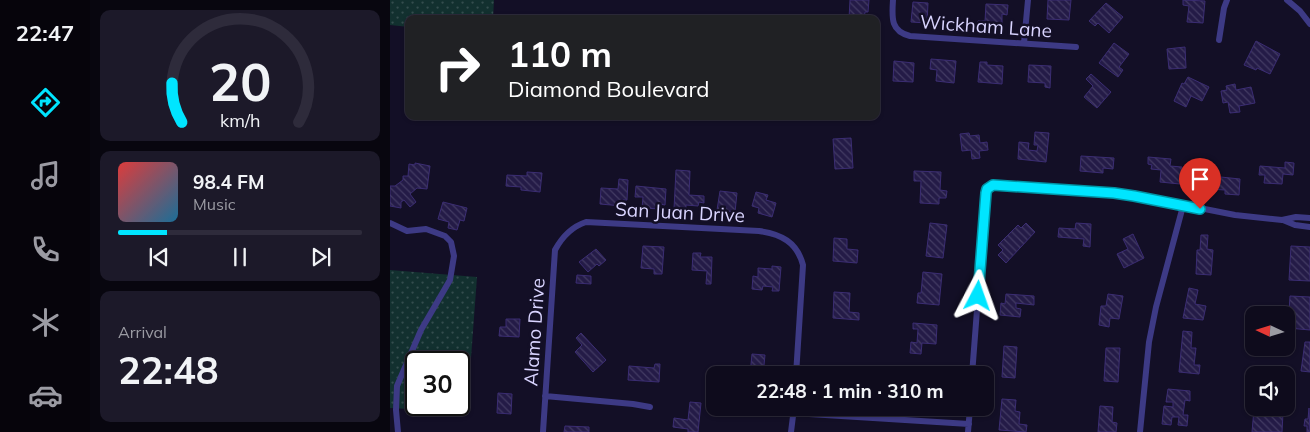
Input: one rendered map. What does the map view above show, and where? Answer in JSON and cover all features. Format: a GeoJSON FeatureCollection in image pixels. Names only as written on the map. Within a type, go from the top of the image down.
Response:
{"type":"FeatureCollection","features":[{"type":"Feature","properties":{"kind":"street","name":"Wickham Lane"},"geometry":{"type":"LineString","coordinates":[[893,0],[892,16],[896,29],[901,34],[1076,48]]}},
{"type":"Feature","properties":{"kind":"street"},"geometry":{"type":"LineString","coordinates":[[1024,43],[1028,0]]}},
{"type":"Feature","properties":{"kind":"street"},"geometry":{"type":"LineString","coordinates":[[1220,40],[1224,8],[1227,0]]}},
{"type":"Feature","properties":{"kind":"street"},"geometry":{"type":"LineString","coordinates":[[1287,0],[1309,20]]}},
{"type":"Feature","properties":{"kind":"street"},"geometry":{"type":"LineString","coordinates":[[973,366],[986,193],[989,187],[993,185],[1095,191],[1134,196],[1235,215],[1282,220],[1296,217],[1310,218]]}},
{"type":"Feature","properties":{"kind":"street"},"geometry":{"type":"LineString","coordinates":[[1140,432],[1149,342],[1156,307],[1183,206]]}},
{"type":"Feature","properties":{"kind":"street"},"geometry":{"type":"LineString","coordinates":[[1282,220],[1295,226],[1310,227]]}},
{"type":"Feature","properties":{"kind":"street","name":"San Juan Drive"},"geometry":{"type":"LineString","coordinates":[[564,236],[578,225],[594,222],[759,232],[782,237],[794,247],[801,257],[803,265],[797,366]]}},
{"type":"Feature","properties":{"kind":"street"},"geometry":{"type":"LineString","coordinates":[[390,223],[407,231],[426,229],[445,236],[451,242],[454,256],[450,280],[421,330],[397,386],[396,410],[398,432]]}},
{"type":"Feature","properties":{"kind":"street","name":"Alamo Drive"},"geometry":{"type":"LineString","coordinates":[[542,432],[554,258],[555,250],[564,236]]}},
{"type":"Feature","properties":{"kind":"street"},"geometry":{"type":"LineString","coordinates":[[545,396],[650,407]]}},
{"type":"Feature","properties":{"kind":"street"},"geometry":{"type":"LineString","coordinates":[[792,432],[793,416]]}},
{"type":"Feature","properties":{"kind":"street"},"geometry":{"type":"LineString","coordinates":[[868,416],[968,424]]}},
{"type":"Feature","properties":{"kind":"street"},"geometry":{"type":"LineString","coordinates":[[968,432],[969,416]]}},
{"type":"Feature","properties":{"kind":"green space"},"geometry":{"type":"Polygon","coordinates":[[[390,0],[494,0],[493,15],[405,15],[405,27],[390,25],[390,0]]]}},
{"type":"Feature","properties":{"kind":"green space"},"geometry":{"type":"Polygon","coordinates":[[[390,270],[477,277],[470,372],[470,351],[405,351],[405,409],[390,408],[390,270]]]}},
{"type":"Feature","properties":{"kind":"building"},"geometry":{"type":"Polygon","coordinates":[[[850,0],[869,0],[868,12],[865,12],[865,15],[849,15],[850,0]]]}},
{"type":"Feature","properties":{"kind":"building"},"geometry":{"type":"Polygon","coordinates":[[[1048,0],[1071,0],[1069,20],[1047,19],[1048,0]]]}},
{"type":"Feature","properties":{"kind":"building"},"geometry":{"type":"Polygon","coordinates":[[[1183,0],[1205,1],[1203,23],[1187,22],[1189,6],[1183,5],[1183,0]]]}},
{"type":"Feature","properties":{"kind":"building"},"geometry":{"type":"Polygon","coordinates":[[[913,2],[928,3],[927,23],[911,22],[913,2]]]}},
{"type":"Feature","properties":{"kind":"building"},"geometry":{"type":"Polygon","coordinates":[[[1106,3],[1123,17],[1109,33],[1098,23],[1095,26],[1089,21],[1106,3]]]}},
{"type":"Feature","properties":{"kind":"building"},"geometry":{"type":"Polygon","coordinates":[[[986,4],[1008,5],[1007,15],[1002,14],[1002,26],[977,24],[978,21],[985,21],[986,4]]]}},
{"type":"Feature","properties":{"kind":"building"},"geometry":{"type":"Polygon","coordinates":[[[1256,41],[1280,54],[1270,74],[1244,65],[1256,41]]]}},
{"type":"Feature","properties":{"kind":"building"},"geometry":{"type":"Polygon","coordinates":[[[1114,43],[1129,54],[1119,67],[1123,70],[1118,77],[1099,63],[1114,43]]]}},
{"type":"Feature","properties":{"kind":"building"},"geometry":{"type":"Polygon","coordinates":[[[1185,47],[1186,68],[1169,69],[1167,49],[1185,47]]]}},
{"type":"Feature","properties":{"kind":"building"},"geometry":{"type":"Polygon","coordinates":[[[931,59],[956,61],[954,83],[936,81],[937,70],[930,69],[931,59]]]}},
{"type":"Feature","properties":{"kind":"building"},"geometry":{"type":"Polygon","coordinates":[[[894,61],[914,63],[913,82],[893,81],[894,61]]]}},
{"type":"Feature","properties":{"kind":"building"},"geometry":{"type":"Polygon","coordinates":[[[980,62],[987,62],[987,65],[1003,66],[1002,84],[978,82],[980,62]]]}},
{"type":"Feature","properties":{"kind":"building"},"geometry":{"type":"Polygon","coordinates":[[[1029,65],[1051,66],[1050,88],[1045,87],[1045,83],[1028,82],[1029,65]]]}},
{"type":"Feature","properties":{"kind":"building"},"geometry":{"type":"Polygon","coordinates":[[[1091,74],[1111,92],[1097,108],[1084,97],[1093,86],[1086,79],[1091,74]]]}},
{"type":"Feature","properties":{"kind":"building"},"geometry":{"type":"Polygon","coordinates":[[[1188,77],[1209,87],[1202,101],[1191,96],[1186,107],[1174,101],[1182,83],[1184,84],[1188,77]]]}},
{"type":"Feature","properties":{"kind":"building"},"geometry":{"type":"Polygon","coordinates":[[[1235,84],[1236,90],[1251,87],[1255,103],[1239,106],[1240,112],[1230,113],[1228,102],[1223,103],[1221,91],[1227,90],[1226,86],[1235,84]]]}},
{"type":"Feature","properties":{"kind":"building"},"geometry":{"type":"Polygon","coordinates":[[[1035,132],[1049,133],[1046,162],[1018,159],[1019,142],[1029,143],[1028,150],[1037,151],[1038,145],[1034,145],[1035,132]]]}},
{"type":"Feature","properties":{"kind":"building"},"geometry":{"type":"Polygon","coordinates":[[[969,133],[970,136],[979,135],[980,143],[987,142],[988,150],[979,151],[980,158],[972,159],[971,150],[962,151],[960,134],[969,133]]]}},
{"type":"Feature","properties":{"kind":"building"},"geometry":{"type":"Polygon","coordinates":[[[851,138],[853,168],[835,169],[833,139],[851,138]]]}},
{"type":"Feature","properties":{"kind":"building"},"geometry":{"type":"Polygon","coordinates":[[[1081,156],[1114,158],[1113,169],[1103,168],[1103,173],[1080,171],[1081,156]]]}},
{"type":"Feature","properties":{"kind":"building"},"geometry":{"type":"Polygon","coordinates":[[[1148,157],[1171,159],[1170,166],[1182,167],[1180,184],[1160,182],[1161,170],[1151,169],[1152,165],[1148,164],[1148,157]]]}},
{"type":"Feature","properties":{"kind":"building"},"geometry":{"type":"Polygon","coordinates":[[[1285,162],[1294,163],[1293,175],[1283,174],[1282,184],[1264,183],[1265,175],[1259,175],[1260,166],[1285,168],[1285,162]]]}},
{"type":"Feature","properties":{"kind":"building"},"geometry":{"type":"Polygon","coordinates":[[[415,163],[430,166],[427,189],[417,188],[410,194],[416,202],[410,207],[404,200],[401,202],[401,208],[390,206],[390,186],[395,186],[403,180],[403,176],[408,176],[409,164],[415,165],[415,163]]]}},
{"type":"Feature","properties":{"kind":"building"},"geometry":{"type":"Polygon","coordinates":[[[676,170],[690,171],[689,195],[704,196],[704,203],[699,202],[698,206],[686,205],[686,210],[674,209],[676,170]]]}},
{"type":"Feature","properties":{"kind":"building"},"geometry":{"type":"Polygon","coordinates":[[[914,171],[941,172],[940,190],[947,191],[946,198],[939,198],[939,204],[920,203],[921,181],[914,181],[914,171]]]}},
{"type":"Feature","properties":{"kind":"building"},"geometry":{"type":"Polygon","coordinates":[[[527,172],[542,173],[540,192],[521,190],[521,187],[506,186],[507,175],[527,176],[527,172]]]}},
{"type":"Feature","properties":{"kind":"building"},"geometry":{"type":"Polygon","coordinates":[[[1211,176],[1240,179],[1239,195],[1225,194],[1225,190],[1209,189],[1211,176]]]}},
{"type":"Feature","properties":{"kind":"building"},"geometry":{"type":"Polygon","coordinates":[[[619,179],[628,180],[627,200],[623,200],[622,206],[600,204],[601,188],[618,189],[619,179]]]}},
{"type":"Feature","properties":{"kind":"building"},"geometry":{"type":"Polygon","coordinates":[[[636,186],[666,189],[665,205],[660,204],[660,209],[642,208],[643,197],[635,197],[636,186]]]}},
{"type":"Feature","properties":{"kind":"building"},"geometry":{"type":"Polygon","coordinates":[[[720,191],[737,193],[735,212],[717,210],[720,191]]]}},
{"type":"Feature","properties":{"kind":"building"},"geometry":{"type":"Polygon","coordinates":[[[756,192],[768,195],[766,200],[776,203],[772,217],[758,213],[759,208],[752,206],[756,192]]]}},
{"type":"Feature","properties":{"kind":"building"},"geometry":{"type":"Polygon","coordinates":[[[443,202],[467,208],[464,221],[460,220],[457,230],[448,228],[449,222],[438,219],[443,202]]]}},
{"type":"Feature","properties":{"kind":"building"},"geometry":{"type":"Polygon","coordinates":[[[930,223],[947,225],[943,258],[926,256],[930,223]]]}},
{"type":"Feature","properties":{"kind":"building"},"geometry":{"type":"Polygon","coordinates":[[[1026,223],[1035,232],[1006,263],[998,255],[1003,250],[998,245],[1018,225],[1021,228],[1026,223]]]}},
{"type":"Feature","properties":{"kind":"building"},"geometry":{"type":"Polygon","coordinates":[[[1076,223],[1091,224],[1090,247],[1083,246],[1084,239],[1058,237],[1059,228],[1075,229],[1076,223]]]}},
{"type":"Feature","properties":{"kind":"building"},"geometry":{"type":"Polygon","coordinates":[[[1133,234],[1144,258],[1124,268],[1117,254],[1128,249],[1123,239],[1133,234]]]}},
{"type":"Feature","properties":{"kind":"building"},"geometry":{"type":"Polygon","coordinates":[[[1201,235],[1208,235],[1207,249],[1213,250],[1211,275],[1196,274],[1197,250],[1200,250],[1201,235]]]}},
{"type":"Feature","properties":{"kind":"building"},"geometry":{"type":"Polygon","coordinates":[[[834,238],[847,239],[847,249],[858,250],[857,263],[833,261],[834,238]]]}},
{"type":"Feature","properties":{"kind":"building"},"geometry":{"type":"Polygon","coordinates":[[[643,246],[664,247],[662,274],[654,274],[654,269],[641,268],[643,246]]]}},
{"type":"Feature","properties":{"kind":"building"},"geometry":{"type":"Polygon","coordinates":[[[1291,246],[1310,247],[1310,281],[1289,280],[1291,246]]]}},
{"type":"Feature","properties":{"kind":"building"},"geometry":{"type":"Polygon","coordinates":[[[596,249],[606,260],[599,266],[597,264],[588,272],[579,262],[596,249]]]}},
{"type":"Feature","properties":{"kind":"building"},"geometry":{"type":"Polygon","coordinates":[[[693,253],[701,253],[700,257],[712,257],[711,284],[706,284],[707,271],[692,270],[693,253]]]}},
{"type":"Feature","properties":{"kind":"building"},"geometry":{"type":"Polygon","coordinates":[[[772,266],[781,267],[779,291],[772,291],[773,287],[763,286],[762,290],[752,289],[753,276],[758,277],[758,268],[772,269],[772,266]]]}},
{"type":"Feature","properties":{"kind":"building"},"geometry":{"type":"Polygon","coordinates":[[[923,272],[942,274],[939,305],[917,303],[918,293],[921,293],[923,272]]]}},
{"type":"Feature","properties":{"kind":"building"},"geometry":{"type":"Polygon","coordinates":[[[577,275],[591,276],[591,284],[576,283],[577,275]]]}},
{"type":"Feature","properties":{"kind":"building"},"geometry":{"type":"Polygon","coordinates":[[[1189,288],[1198,290],[1195,304],[1206,306],[1203,320],[1183,318],[1189,288]]]}},
{"type":"Feature","properties":{"kind":"building"},"geometry":{"type":"Polygon","coordinates":[[[834,292],[850,293],[849,312],[859,313],[859,320],[833,318],[834,292]]]}},
{"type":"Feature","properties":{"kind":"building"},"geometry":{"type":"Polygon","coordinates":[[[1006,294],[1034,296],[1034,305],[1016,303],[1016,308],[1021,309],[1020,317],[1000,315],[1001,303],[1005,304],[1006,294]]]}},
{"type":"Feature","properties":{"kind":"building"},"geometry":{"type":"Polygon","coordinates":[[[1108,294],[1123,296],[1119,319],[1110,318],[1109,327],[1099,325],[1101,306],[1106,306],[1108,294]]]}},
{"type":"Feature","properties":{"kind":"building"},"geometry":{"type":"Polygon","coordinates":[[[1290,296],[1310,297],[1310,330],[1295,329],[1295,306],[1289,306],[1290,296]]]}},
{"type":"Feature","properties":{"kind":"building"},"geometry":{"type":"Polygon","coordinates":[[[506,319],[520,319],[519,337],[499,336],[500,327],[506,327],[506,319]]]}},
{"type":"Feature","properties":{"kind":"building"},"geometry":{"type":"Polygon","coordinates":[[[913,323],[937,325],[936,344],[922,343],[921,354],[910,353],[911,342],[917,343],[918,329],[913,329],[913,323]]]}},
{"type":"Feature","properties":{"kind":"building"},"geometry":{"type":"Polygon","coordinates":[[[1183,331],[1192,332],[1191,348],[1196,348],[1194,365],[1200,365],[1199,374],[1179,372],[1183,331]]]}},
{"type":"Feature","properties":{"kind":"building"},"geometry":{"type":"Polygon","coordinates":[[[581,333],[606,360],[593,372],[575,352],[582,345],[576,338],[581,333]]]}},
{"type":"Feature","properties":{"kind":"building"},"geometry":{"type":"Polygon","coordinates":[[[1305,342],[1310,342],[1310,372],[1301,371],[1305,342]]]}},
{"type":"Feature","properties":{"kind":"building"},"geometry":{"type":"Polygon","coordinates":[[[1004,346],[1017,347],[1015,378],[1002,377],[1004,346]]]}},
{"type":"Feature","properties":{"kind":"building"},"geometry":{"type":"Polygon","coordinates":[[[1106,348],[1120,348],[1118,382],[1104,381],[1106,348]]]}},
{"type":"Feature","properties":{"kind":"building"},"geometry":{"type":"Polygon","coordinates":[[[752,354],[765,355],[764,366],[751,366],[752,354]]]}},
{"type":"Feature","properties":{"kind":"building"},"geometry":{"type":"Polygon","coordinates":[[[655,364],[660,364],[659,382],[628,380],[629,366],[654,368],[655,364]]]}},
{"type":"Feature","properties":{"kind":"building"},"geometry":{"type":"Polygon","coordinates":[[[1168,389],[1190,391],[1190,401],[1185,400],[1183,415],[1188,415],[1187,426],[1178,425],[1179,417],[1172,417],[1171,425],[1162,424],[1164,406],[1173,407],[1173,402],[1166,402],[1168,389]]]}},
{"type":"Feature","properties":{"kind":"building"},"geometry":{"type":"Polygon","coordinates":[[[498,393],[512,394],[511,414],[497,413],[498,393]]]}},
{"type":"Feature","properties":{"kind":"building"},"geometry":{"type":"Polygon","coordinates":[[[1002,399],[1016,400],[1015,411],[1020,412],[1019,424],[1027,425],[1026,432],[999,430],[1002,399]]]}},
{"type":"Feature","properties":{"kind":"building"},"geometry":{"type":"Polygon","coordinates":[[[690,402],[701,403],[698,432],[688,432],[688,429],[673,427],[674,418],[688,420],[690,402]]]}},
{"type":"Feature","properties":{"kind":"building"},"geometry":{"type":"Polygon","coordinates":[[[1100,406],[1113,407],[1112,422],[1117,423],[1116,432],[1098,432],[1100,406]]]}},
{"type":"Feature","properties":{"kind":"building"},"geometry":{"type":"Polygon","coordinates":[[[1309,408],[1310,432],[1307,432],[1307,426],[1304,426],[1305,419],[1308,419],[1309,408]]]}},
{"type":"Feature","properties":{"kind":"building"},"geometry":{"type":"Polygon","coordinates":[[[1253,416],[1283,416],[1282,432],[1252,432],[1253,416]]]}},
{"type":"Feature","properties":{"kind":"building"},"geometry":{"type":"Polygon","coordinates":[[[565,426],[589,427],[589,432],[564,432],[565,426]]]}},
{"type":"Feature","properties":{"kind":"route"},"geometry":{"type":"LineString","coordinates":[[978,296],[986,193],[987,189],[993,185],[1114,193],[1200,209]]}}]}
